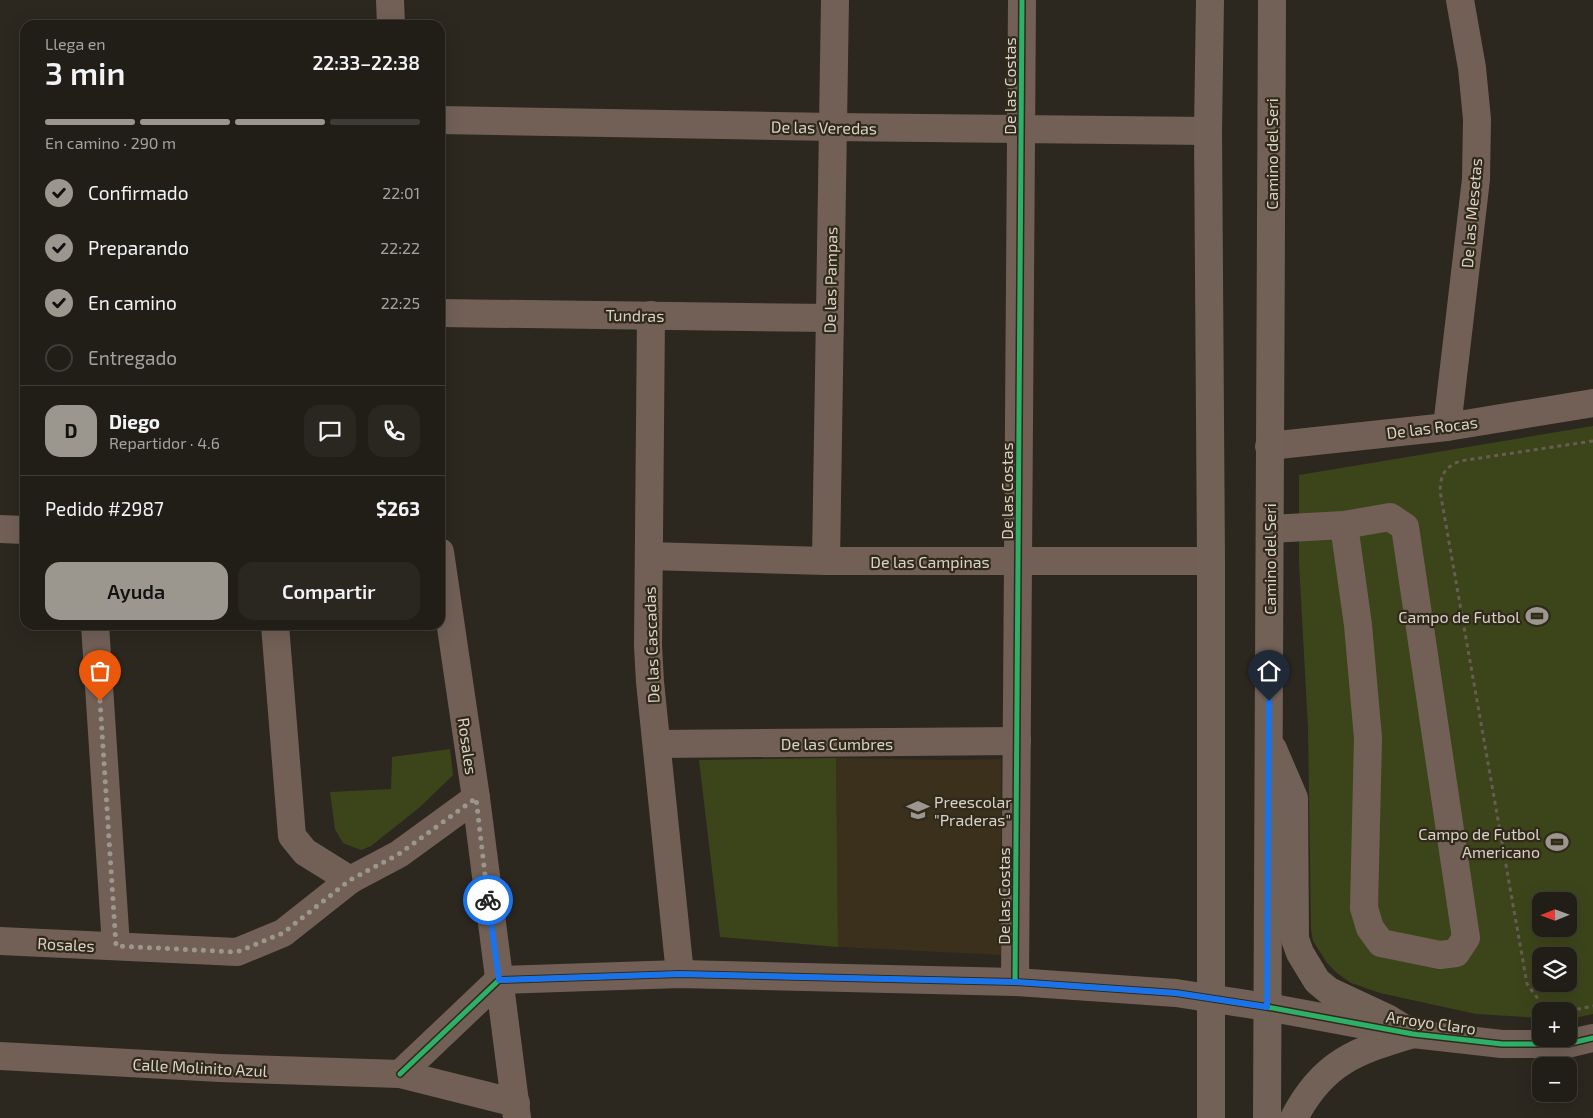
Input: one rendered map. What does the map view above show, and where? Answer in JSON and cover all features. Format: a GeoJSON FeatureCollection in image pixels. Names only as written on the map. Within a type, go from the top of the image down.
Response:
{"type":"FeatureCollection","features":[{"type":"Feature","properties":{"kind":"main road"},"geometry":{"type":"LineString","coordinates":[[1210,0],[1208,131],[1211,561],[1211,1118]]}},
{"type":"Feature","properties":{"kind":"main road","name":"Camino del Seri"},"geometry":{"type":"LineString","coordinates":[[1267,1118],[1272,0]]}},
{"type":"Feature","properties":{"kind":"main road"},"geometry":{"type":"LineString","coordinates":[[1269,739],[1294,798],[1295,939],[1300,953],[1317,981],[1329,991],[1389,1019],[1413,1034]]}},
{"type":"Feature","properties":{"kind":"main road"},"geometry":{"type":"LineString","coordinates":[[1294,1118],[1315,1085],[1336,1065],[1372,1046],[1413,1034]]}},
{"type":"Feature","properties":{"kind":"street"},"geometry":{"type":"LineString","coordinates":[[390,0],[391,20]]}},
{"type":"Feature","properties":{"kind":"street","name":"De las Pampas"},"geometry":{"type":"LineString","coordinates":[[826,560],[835,0]]}},
{"type":"Feature","properties":{"kind":"street","name":"De las Costas"},"geometry":{"type":"LineString","coordinates":[[1015,982],[1022,0]]}},
{"type":"Feature","properties":{"kind":"street","name":"De las Mesetas"},"geometry":{"type":"LineString","coordinates":[[1447,427],[1476,179],[1477,119],[1472,68],[1460,0]]}},
{"type":"Feature","properties":{"kind":"street","name":"De las Veredas"},"geometry":{"type":"LineString","coordinates":[[445,120],[1208,131]]}},
{"type":"Feature","properties":{"kind":"street","name":"Tundras"},"geometry":{"type":"LineString","coordinates":[[445,313],[830,318]]}},
{"type":"Feature","properties":{"kind":"street","name":"De las Cascadas"},"geometry":{"type":"LineString","coordinates":[[652,316],[648,646],[650,682],[680,974]]}},
{"type":"Feature","properties":{"kind":"street","name":"De las Rocas"},"geometry":{"type":"LineString","coordinates":[[1269,446],[1447,427],[1593,403]]}},
{"type":"Feature","properties":{"kind":"street"},"geometry":{"type":"LineString","coordinates":[[1270,529],[1344,525],[1390,517],[1405,527],[1466,938],[1456,953],[1440,955],[1381,943],[1370,928],[1364,908],[1368,738],[1358,625],[1344,525]]}},
{"type":"Feature","properties":{"kind":"street"},"geometry":{"type":"LineString","coordinates":[[0,529],[20,530]]}},
{"type":"Feature","properties":{"kind":"street","name":"De las Campinas"},"geometry":{"type":"LineString","coordinates":[[649,556],[826,560],[1211,561]]}},
{"type":"Feature","properties":{"kind":"street","name":"Rosales"},"geometry":{"type":"LineString","coordinates":[[445,586],[476,798],[517,1110]]}},
{"type":"Feature","properties":{"kind":"street"},"geometry":{"type":"LineString","coordinates":[[95,630],[116,946]]}},
{"type":"Feature","properties":{"kind":"street"},"geometry":{"type":"LineString","coordinates":[[274,630],[292,836],[305,852],[350,880]]}},
{"type":"Feature","properties":{"kind":"street","name":"De las Cumbres"},"geometry":{"type":"LineString","coordinates":[[657,744],[1017,741]]}},
{"type":"Feature","properties":{"kind":"street","name":"Rosales"},"geometry":{"type":"LineString","coordinates":[[0,941],[237,952],[283,933],[350,880],[399,854],[476,798]]}},
{"type":"Feature","properties":{"kind":"street","name":"Arroyo Claro"},"geometry":{"type":"LineString","coordinates":[[499,980],[680,974],[1015,982],[1176,993],[1267,1007],[1413,1034],[1502,1044],[1567,1044],[1593,1038]]}},
{"type":"Feature","properties":{"kind":"street"},"geometry":{"type":"LineString","coordinates":[[400,1074],[499,980]]}},
{"type":"Feature","properties":{"kind":"street","name":"Calle Molinito Azul"},"geometry":{"type":"LineString","coordinates":[[0,1056],[220,1068],[400,1074],[517,1110]]}},
{"type":"Feature","properties":{"kind":"path"},"geometry":{"type":"LineString","coordinates":[[1593,440],[1460,461],[1448,466],[1441,478],[1440,491],[1526,984],[1544,1007],[1569,1010],[1593,1006]]}},
{"type":"Feature","properties":{"kind":"shaded area","name":"Preescolar \"Praderas\""},"geometry":{"type":"Polygon","coordinates":[[[836,758],[1001,759],[1001,955],[838,947],[836,758]]]}},
{"type":"Feature","properties":{"kind":"green space"},"geometry":{"type":"Polygon","coordinates":[[[1593,426],[1593,1014],[1577,1017],[1577,1002],[1532,1002],[1532,1017],[1476,1014],[1380,993],[1351,983],[1327,963],[1313,941],[1311,929],[1308,728],[1299,562],[1299,475],[1593,426]]]}},
{"type":"Feature","properties":{"kind":"green space"},"geometry":{"type":"Polygon","coordinates":[[[450,749],[453,775],[420,807],[371,846],[361,850],[343,843],[335,829],[330,792],[391,789],[392,757],[450,749]]]}},
{"type":"Feature","properties":{"kind":"green space"},"geometry":{"type":"Polygon","coordinates":[[[836,758],[838,947],[720,937],[699,760],[836,758]]]}},
{"type":"Feature","properties":{"kind":"cycle path"},"geometry":{"type":"LineString","coordinates":[[1015,982],[1022,0]]}},
{"type":"Feature","properties":{"kind":"cycle path"},"geometry":{"type":"LineString","coordinates":[[400,1074],[499,980],[680,974],[1015,982],[1176,993],[1267,1007],[1413,1034],[1502,1044],[1567,1044],[1593,1038]]}},
{"type":"Feature","properties":{"kind":"way so far"},"geometry":{"type":"LineString","coordinates":[[100,701],[116,946],[237,952],[283,933],[350,880],[399,854],[476,798],[488,900]]}},
{"type":"Feature","properties":{"kind":"place","name":"Campo de Futbol"},"geometry":{"type":"Point","coordinates":[1537,616]}},
{"type":"Feature","properties":{"kind":"place","name":"Preescolar \"Praderas\""},"geometry":{"type":"Point","coordinates":[918,810]}},
{"type":"Feature","properties":{"kind":"place","name":"Campo de Futbol Americano"},"geometry":{"type":"Point","coordinates":[1557,842]}},
{"type":"Feature","properties":{"kind":"route"},"geometry":{"type":"LineString","coordinates":[[488,900],[499,980],[680,974],[1015,982],[1176,993],[1267,1007],[1269,701]]}}]}
